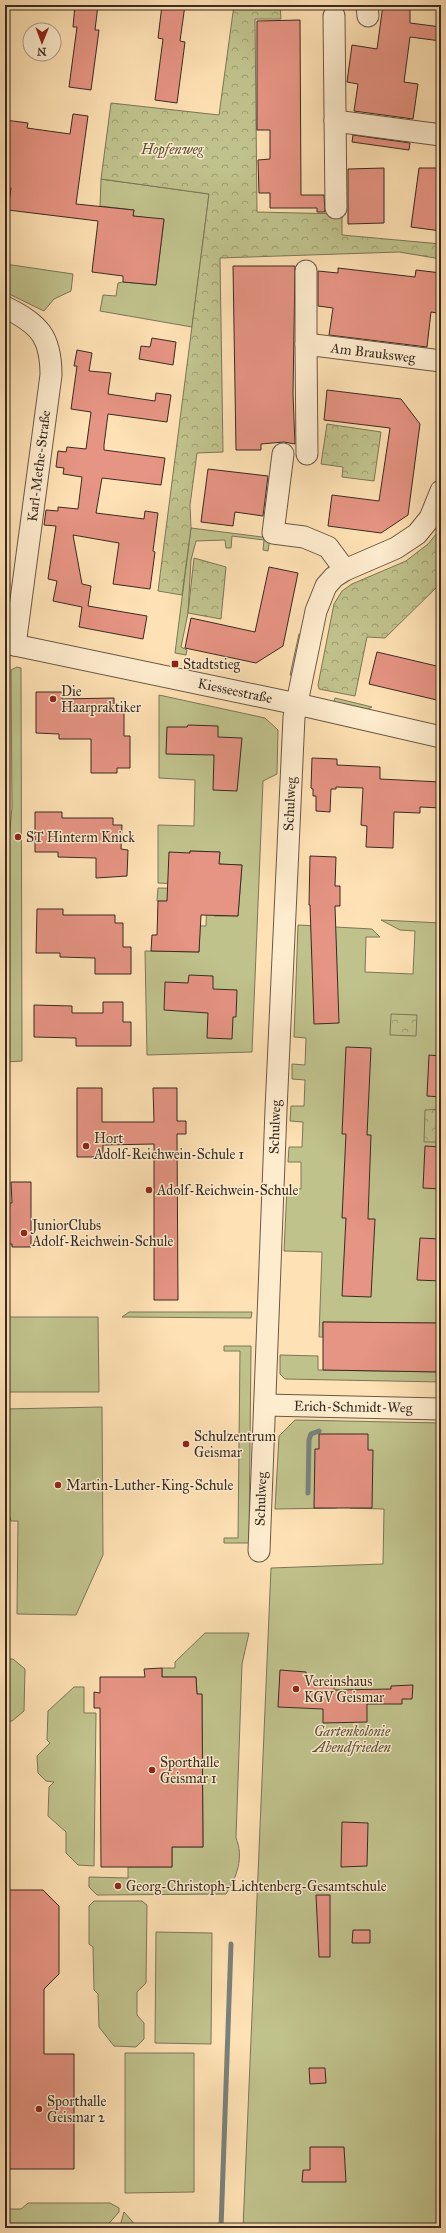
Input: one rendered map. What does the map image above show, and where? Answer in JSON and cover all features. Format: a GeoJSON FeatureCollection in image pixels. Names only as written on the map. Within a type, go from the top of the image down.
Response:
{"type":"FeatureCollection","features":[{"type":"Feature","properties":{"kind":"street"},"geometry":{"type":"LineString","coordinates":[[334,16],[336,208]]}},
{"type":"Feature","properties":{"kind":"street"},"geometry":{"type":"LineString","coordinates":[[335,121],[441,135]]}},
{"type":"Feature","properties":{"kind":"street"},"geometry":{"type":"LineString","coordinates":[[306,271],[307,454]]}},
{"type":"Feature","properties":{"kind":"street","name":"Karl-Methe-Straße"},"geometry":{"type":"LineString","coordinates":[[5,307],[37,326],[48,346],[51,359],[51,375],[8,647]]}},
{"type":"Feature","properties":{"kind":"street","name":"Am Brauksweg"},"geometry":{"type":"LineString","coordinates":[[306,344],[441,361]]}},
{"type":"Feature","properties":{"kind":"street"},"geometry":{"type":"LineString","coordinates":[[283,454],[273,533],[304,537],[328,547],[345,570]]}},
{"type":"Feature","properties":{"kind":"street","name":"Schulweg"},"geometry":{"type":"LineString","coordinates":[[259,1551],[281,995],[294,717],[320,596],[326,586],[334,577],[345,570],[396,548],[417,534],[433,513],[441,491]]}},
{"type":"Feature","properties":{"kind":"street","name":"Kiesseestraße"},"geometry":{"type":"LineString","coordinates":[[8,647],[297,704],[441,738]]}},
{"type":"Feature","properties":{"kind":"street","name":"Erich-Schmidt-Weg"},"geometry":{"type":"LineString","coordinates":[[265,1405],[441,1409]]}},
{"type":"Feature","properties":{"kind":"green space","name":"Hopfenweg"},"geometry":{"type":"Polygon","coordinates":[[[234,5],[280,5],[281,19],[255,19],[257,212],[342,214],[342,235],[441,244],[441,259],[399,252],[220,258],[223,452],[197,453],[190,505],[191,528],[182,595],[158,591],[209,194],[101,179],[111,103],[219,115],[234,5]]]}},
{"type":"Feature","properties":{"kind":"green space"},"geometry":{"type":"Polygon","coordinates":[[[101,179],[209,194],[192,327],[100,311],[103,295],[116,296],[118,283],[123,282],[156,285],[164,220],[133,216],[134,210],[100,206],[101,179]]]}},
{"type":"Feature","properties":{"kind":"green space"},"geometry":{"type":"Polygon","coordinates":[[[5,264],[73,274],[71,291],[54,299],[44,311],[5,292],[5,264]]]}},
{"type":"Feature","properties":{"kind":"green space"},"geometry":{"type":"Polygon","coordinates":[[[327,424],[381,432],[374,481],[342,477],[343,467],[321,464],[327,424]]]}},
{"type":"Feature","properties":{"kind":"green space"},"geometry":{"type":"Polygon","coordinates":[[[191,528],[270,538],[268,551],[263,550],[264,540],[232,536],[231,548],[226,548],[225,540],[196,541],[191,560],[188,613],[181,647],[187,650],[186,655],[175,653],[191,528]]]}},
{"type":"Feature","properties":{"kind":"green space"},"geometry":{"type":"Polygon","coordinates":[[[441,528],[441,583],[385,638],[367,637],[355,696],[319,689],[318,685],[334,604],[342,591],[352,584],[406,561],[428,544],[441,528]]]}},
{"type":"Feature","properties":{"kind":"green space"},"geometry":{"type":"Polygon","coordinates":[[[194,558],[226,567],[221,619],[188,613],[194,558]]]}},
{"type":"Feature","properties":{"kind":"green space"},"geometry":{"type":"Polygon","coordinates":[[[5,580],[9,580],[10,585],[5,613],[5,580]]]}},
{"type":"Feature","properties":{"kind":"green space"},"geometry":{"type":"Polygon","coordinates":[[[299,634],[303,635],[294,676],[290,675],[299,634]]]}},
{"type":"Feature","properties":{"kind":"green space"},"geometry":{"type":"Polygon","coordinates":[[[17,667],[21,668],[22,1061],[5,1062],[5,866],[7,866],[12,807],[11,670],[17,667]]]}},
{"type":"Feature","properties":{"kind":"green space"},"geometry":{"type":"Polygon","coordinates":[[[159,695],[265,718],[278,730],[277,774],[263,781],[252,1052],[147,1055],[145,951],[199,952],[200,926],[206,926],[207,896],[214,896],[214,916],[238,916],[242,865],[219,864],[220,852],[190,851],[179,884],[158,883],[158,825],[194,826],[195,780],[159,778],[159,695]]]}},
{"type":"Feature","properties":{"kind":"green space"},"geometry":{"type":"Polygon","coordinates":[[[335,698],[372,707],[364,711],[333,704],[335,698]]]}},
{"type":"Feature","properties":{"kind":"green space"},"geometry":{"type":"Polygon","coordinates":[[[158,888],[201,889],[200,902],[157,901],[158,888]]]}},
{"type":"Feature","properties":{"kind":"green space"},"geometry":{"type":"Polygon","coordinates":[[[381,920],[441,923],[441,1323],[323,1322],[323,1337],[319,1337],[322,1252],[284,1251],[287,1188],[301,1189],[301,1162],[288,1162],[289,1147],[302,1147],[303,1122],[290,1121],[291,1106],[304,1106],[305,1080],[292,1079],[292,1064],[305,1065],[306,1038],[294,1037],[298,925],[372,929],[380,937],[366,937],[365,972],[413,974],[415,931],[400,930],[381,920]]]}},
{"type":"Feature","properties":{"kind":"green space"},"geometry":{"type":"Polygon","coordinates":[[[391,1014],[417,1015],[416,1036],[390,1035],[391,1014]]]}},
{"type":"Feature","properties":{"kind":"green space"},"geometry":{"type":"Polygon","coordinates":[[[441,1109],[441,1142],[424,1142],[425,1110],[441,1109]]]}},
{"type":"Feature","properties":{"kind":"green space"},"geometry":{"type":"Polygon","coordinates":[[[129,1312],[252,1312],[251,1318],[122,1317],[129,1312]]]}},
{"type":"Feature","properties":{"kind":"green space"},"geometry":{"type":"Polygon","coordinates":[[[5,1317],[98,1317],[99,1392],[5,1392],[5,1317]]]}},
{"type":"Feature","properties":{"kind":"green space"},"geometry":{"type":"Polygon","coordinates":[[[224,1346],[251,1346],[249,1543],[224,1543],[224,1538],[238,1538],[240,1351],[224,1351],[224,1346]]]}},
{"type":"Feature","properties":{"kind":"green space"},"geometry":{"type":"Polygon","coordinates":[[[280,1355],[318,1356],[318,1370],[441,1372],[441,1382],[285,1379],[280,1374],[280,1355]]]}},
{"type":"Feature","properties":{"kind":"green space"},"geometry":{"type":"Polygon","coordinates":[[[102,1407],[103,1555],[76,1615],[17,1614],[18,1521],[11,1521],[5,1498],[5,1409],[102,1407]]]}},
{"type":"Feature","properties":{"kind":"green space","name":"Gartenkolonie Abendfrieden"},"geometry":{"type":"Polygon","coordinates":[[[295,1420],[441,1423],[441,2228],[243,2228],[271,1568],[383,1564],[384,1509],[350,1508],[350,1503],[336,1508],[275,1509],[279,1436],[295,1420]]]}},
{"type":"Feature","properties":{"kind":"green space"},"geometry":{"type":"Polygon","coordinates":[[[205,1633],[249,1633],[242,1664],[236,1838],[239,1860],[236,1874],[226,1894],[97,1895],[89,1887],[89,1877],[128,1878],[128,1867],[172,1867],[172,1847],[203,1847],[202,1695],[197,1694],[196,1677],[162,1677],[162,1668],[175,1668],[175,1662],[205,1633]]]}},
{"type":"Feature","properties":{"kind":"green space"},"geometry":{"type":"Polygon","coordinates":[[[5,1659],[13,1659],[25,1669],[24,1711],[12,1721],[5,1721],[5,1659]]]}},
{"type":"Feature","properties":{"kind":"green space"},"geometry":{"type":"Polygon","coordinates":[[[74,1687],[84,1687],[84,1713],[96,1713],[94,1866],[78,1865],[66,1853],[66,1832],[48,1816],[49,1787],[54,1782],[46,1781],[38,1773],[37,1756],[50,1743],[47,1740],[48,1711],[74,1687]]]}},
{"type":"Feature","properties":{"kind":"green space"},"geometry":{"type":"Polygon","coordinates":[[[94,1901],[142,1901],[147,1905],[146,1983],[137,1992],[137,2015],[144,2023],[144,2039],[136,2047],[114,2046],[99,2027],[98,1994],[94,1990],[93,1947],[89,1944],[89,1906],[94,1901]]]}},
{"type":"Feature","properties":{"kind":"green space"},"geometry":{"type":"Polygon","coordinates":[[[156,1932],[212,1933],[211,2044],[155,2043],[156,1932]]]}},
{"type":"Feature","properties":{"kind":"green space"},"geometry":{"type":"Polygon","coordinates":[[[125,2053],[194,2053],[194,2192],[125,2193],[125,2053]]]}},
{"type":"Feature","properties":{"kind":"green space"},"geometry":{"type":"Polygon","coordinates":[[[28,2203],[110,2203],[119,2208],[119,2212],[105,2228],[72,2228],[54,2224],[54,2228],[5,2228],[5,2209],[21,2209],[28,2203]]]}},
{"type":"Feature","properties":{"kind":"green space"},"geometry":{"type":"Polygon","coordinates":[[[124,2212],[138,2228],[124,2228],[120,2226],[124,2212]]]}},
{"type":"Feature","properties":{"kind":"building"},"geometry":{"type":"Polygon","coordinates":[[[75,5],[98,5],[95,30],[99,30],[91,90],[69,87],[77,27],[73,27],[75,5]]]}},
{"type":"Feature","properties":{"kind":"building"},"geometry":{"type":"Polygon","coordinates":[[[162,5],[185,5],[180,41],[185,42],[177,103],[155,100],[163,39],[158,38],[162,5]]]}},
{"type":"Feature","properties":{"kind":"building"},"geometry":{"type":"Polygon","coordinates":[[[383,5],[410,5],[410,23],[441,27],[441,41],[410,37],[404,82],[418,84],[413,119],[354,111],[358,84],[347,82],[352,45],[377,49],[383,5]]]}},
{"type":"Feature","properties":{"kind":"building"},"geometry":{"type":"Polygon","coordinates":[[[300,20],[301,195],[324,195],[325,212],[317,212],[317,208],[270,208],[270,193],[259,193],[258,160],[270,159],[270,130],[257,130],[257,21],[300,20]]]}},
{"type":"Feature","properties":{"kind":"building"},"geometry":{"type":"Polygon","coordinates":[[[73,114],[88,116],[76,204],[134,210],[133,216],[164,219],[156,285],[123,282],[123,276],[92,272],[98,221],[8,210],[11,188],[5,187],[5,120],[28,123],[27,128],[70,134],[73,114]]]}},
{"type":"Feature","properties":{"kind":"building"},"geometry":{"type":"Polygon","coordinates":[[[353,135],[410,143],[409,150],[352,142],[353,135]]]}},
{"type":"Feature","properties":{"kind":"building"},"geometry":{"type":"Polygon","coordinates":[[[384,168],[384,223],[348,224],[348,169],[384,168]]]}},
{"type":"Feature","properties":{"kind":"building"},"geometry":{"type":"Polygon","coordinates":[[[419,168],[441,168],[441,231],[411,227],[419,168]]]}},
{"type":"Feature","properties":{"kind":"building"},"geometry":{"type":"Polygon","coordinates":[[[233,266],[295,266],[293,394],[295,444],[284,442],[261,444],[261,450],[236,450],[233,266]]]}},
{"type":"Feature","properties":{"kind":"building"},"geometry":{"type":"Polygon","coordinates":[[[338,268],[415,277],[416,270],[441,273],[438,313],[431,312],[427,347],[329,335],[333,308],[318,306],[318,271],[338,273],[338,268]]]}},
{"type":"Feature","properties":{"kind":"building"},"geometry":{"type":"Polygon","coordinates":[[[152,338],[176,342],[173,365],[139,359],[141,346],[150,347],[152,338]]]}},
{"type":"Feature","properties":{"kind":"building"},"geometry":{"type":"Polygon","coordinates":[[[77,350],[92,353],[89,371],[111,373],[108,394],[155,401],[156,393],[171,395],[167,422],[108,414],[104,450],[165,458],[161,485],[102,478],[96,513],[144,519],[145,511],[158,513],[150,589],[113,584],[119,543],[73,535],[82,584],[91,586],[88,606],[147,616],[143,639],[79,627],[82,607],[53,601],[57,581],[48,579],[56,526],[44,525],[46,510],[58,511],[58,507],[78,509],[82,477],[63,474],[64,468],[56,467],[58,451],[66,452],[67,447],[86,449],[91,412],[71,409],[77,366],[74,366],[77,350]]]}},
{"type":"Feature","properties":{"kind":"building"},"geometry":{"type":"Polygon","coordinates":[[[327,390],[401,399],[420,424],[408,515],[381,533],[328,526],[332,495],[379,501],[390,428],[324,420],[327,390]]]}},
{"type":"Feature","properties":{"kind":"building"},"geometry":{"type":"Polygon","coordinates":[[[208,469],[268,476],[263,516],[235,512],[233,526],[201,522],[208,469]]]}},
{"type":"Feature","properties":{"kind":"building"},"geometry":{"type":"Polygon","coordinates":[[[269,567],[298,573],[283,646],[256,663],[185,648],[191,618],[255,632],[269,567]]]}},
{"type":"Feature","properties":{"kind":"building"},"geometry":{"type":"Polygon","coordinates":[[[377,652],[441,667],[441,701],[369,684],[377,652]]]}},
{"type":"Feature","properties":{"kind":"building"},"geometry":{"type":"Polygon","coordinates":[[[36,692],[62,692],[62,699],[114,698],[114,705],[124,705],[124,736],[130,736],[130,768],[117,768],[117,773],[91,773],[91,739],[59,739],[59,734],[36,733],[36,692]]]}},
{"type":"Feature","properties":{"kind":"building"},"geometry":{"type":"Polygon","coordinates":[[[188,725],[218,726],[218,737],[242,738],[237,791],[213,790],[214,755],[166,754],[167,727],[187,727],[188,725]]]}},
{"type":"Feature","properties":{"kind":"building"},"geometry":{"type":"Polygon","coordinates":[[[312,758],[337,759],[337,765],[380,767],[380,779],[441,782],[441,808],[420,807],[420,813],[394,812],[393,848],[366,847],[367,826],[361,825],[363,788],[336,787],[336,789],[331,789],[330,812],[316,811],[316,796],[313,796],[313,789],[311,788],[312,758]]]}},
{"type":"Feature","properties":{"kind":"building"},"geometry":{"type":"Polygon","coordinates":[[[35,812],[62,812],[62,818],[113,818],[113,825],[122,825],[121,849],[128,850],[127,876],[96,878],[96,858],[58,857],[58,852],[35,852],[35,812]]]}},
{"type":"Feature","properties":{"kind":"building"},"geometry":{"type":"Polygon","coordinates":[[[190,851],[220,852],[219,864],[242,865],[238,916],[201,915],[199,952],[151,951],[152,935],[157,935],[158,901],[167,901],[169,852],[190,853],[190,851]]]}},
{"type":"Feature","properties":{"kind":"building"},"geometry":{"type":"Polygon","coordinates":[[[310,856],[336,857],[335,886],[340,886],[340,906],[335,906],[339,1023],[314,1024],[309,905],[310,856]]]}},
{"type":"Feature","properties":{"kind":"building"},"geometry":{"type":"Polygon","coordinates":[[[37,909],[63,909],[63,915],[115,915],[115,923],[123,923],[123,947],[131,947],[131,974],[95,974],[95,958],[60,957],[60,953],[36,953],[37,909]]]}},
{"type":"Feature","properties":{"kind":"building"},"geometry":{"type":"Polygon","coordinates":[[[189,975],[213,976],[213,989],[237,990],[236,1017],[233,1017],[232,1039],[207,1038],[208,1013],[164,1010],[165,982],[188,983],[189,975]]]}},
{"type":"Feature","properties":{"kind":"building"},"geometry":{"type":"Polygon","coordinates":[[[103,1002],[123,1002],[123,1022],[131,1022],[131,1046],[76,1046],[76,1038],[34,1037],[34,1005],[72,1006],[72,1013],[103,1013],[103,1002]]]}},
{"type":"Feature","properties":{"kind":"building"},"geometry":{"type":"Polygon","coordinates":[[[346,1047],[371,1048],[367,1135],[371,1135],[368,1219],[375,1219],[371,1297],[342,1296],[346,1218],[342,1218],[346,1134],[342,1134],[346,1047]]]}},
{"type":"Feature","properties":{"kind":"building"},"geometry":{"type":"Polygon","coordinates":[[[429,1055],[441,1056],[441,1097],[427,1096],[429,1055]]]}},
{"type":"Feature","properties":{"kind":"building"},"geometry":{"type":"Polygon","coordinates":[[[77,1088],[102,1088],[102,1122],[154,1122],[153,1088],[177,1088],[177,1121],[186,1121],[186,1134],[177,1134],[178,1300],[154,1300],[154,1144],[103,1145],[103,1157],[77,1157],[77,1088]]]}},
{"type":"Feature","properties":{"kind":"building"},"geometry":{"type":"Polygon","coordinates":[[[425,1146],[441,1147],[441,1189],[423,1188],[425,1146]]]}},
{"type":"Feature","properties":{"kind":"building"},"geometry":{"type":"Polygon","coordinates":[[[11,1182],[31,1182],[31,1247],[12,1247],[12,1244],[5,1244],[5,1203],[12,1203],[11,1182]]]}},
{"type":"Feature","properties":{"kind":"building"},"geometry":{"type":"Polygon","coordinates":[[[420,1238],[441,1239],[441,1281],[417,1280],[420,1238]]]}},
{"type":"Feature","properties":{"kind":"building"},"geometry":{"type":"Polygon","coordinates":[[[323,1322],[441,1323],[441,1372],[323,1370],[323,1322]]]}},
{"type":"Feature","properties":{"kind":"building"},"geometry":{"type":"Polygon","coordinates":[[[319,1434],[368,1434],[368,1450],[373,1450],[372,1508],[314,1508],[315,1449],[319,1449],[319,1434]]]}},
{"type":"Feature","properties":{"kind":"building","name":"Sporthalle Geismar 1"},"geometry":{"type":"Polygon","coordinates":[[[162,1668],[162,1677],[196,1677],[197,1694],[202,1694],[203,1847],[172,1847],[172,1867],[101,1867],[100,1708],[94,1708],[94,1692],[100,1693],[100,1677],[145,1677],[144,1669],[162,1668]]]}},
{"type":"Feature","properties":{"kind":"building"},"geometry":{"type":"Polygon","coordinates":[[[280,1670],[306,1672],[306,1681],[313,1681],[313,1686],[334,1685],[334,1690],[391,1689],[391,1686],[413,1685],[412,1699],[402,1699],[402,1704],[367,1704],[367,1722],[323,1723],[323,1709],[278,1707],[280,1670]]]}},
{"type":"Feature","properties":{"kind":"building"},"geometry":{"type":"Polygon","coordinates":[[[342,1822],[368,1823],[367,1866],[341,1867],[342,1822]]]}},
{"type":"Feature","properties":{"kind":"building"},"geometry":{"type":"Polygon","coordinates":[[[9,1890],[43,1890],[59,1906],[59,1974],[44,1989],[44,2054],[74,2054],[74,2169],[5,2169],[5,1894],[9,1890]]]}},
{"type":"Feature","properties":{"kind":"building"},"geometry":{"type":"Polygon","coordinates":[[[316,1895],[330,1895],[330,1957],[319,1957],[316,1895]]]}},
{"type":"Feature","properties":{"kind":"building"},"geometry":{"type":"Polygon","coordinates":[[[353,1930],[370,1930],[370,1943],[352,1943],[353,1930]]]}},
{"type":"Feature","properties":{"kind":"building"},"geometry":{"type":"Polygon","coordinates":[[[309,2068],[325,2068],[326,2083],[310,2084],[309,2068]]]}},
{"type":"Feature","properties":{"kind":"building"},"geometry":{"type":"Polygon","coordinates":[[[310,2147],[344,2147],[346,2182],[302,2182],[303,2170],[310,2170],[310,2147]]]}},
{"type":"Feature","properties":{"kind":"waterway"},"geometry":{"type":"LineString","coordinates":[[308,1493],[309,1440],[311,1434],[319,1431]]}},
{"type":"Feature","properties":{"kind":"waterway"},"geometry":{"type":"LineString","coordinates":[[221,2228],[231,1944]]}},
{"type":"Feature","properties":{"kind":"place","name":"Stadtstieg"},"geometry":{"type":"Point","coordinates":[175,664]}},
{"type":"Feature","properties":{"kind":"place","name":"Die Haarpraktiker"},"geometry":{"type":"Point","coordinates":[53,699]}},
{"type":"Feature","properties":{"kind":"place","name":"ST Hinterm Knick"},"geometry":{"type":"Point","coordinates":[18,837]}},
{"type":"Feature","properties":{"kind":"place","name":"Hort Adolf-Reichwein-Schule 1"},"geometry":{"type":"Point","coordinates":[86,1146]}},
{"type":"Feature","properties":{"kind":"place","name":"Adolf-Reichwein-Schule"},"geometry":{"type":"Point","coordinates":[149,1190]}},
{"type":"Feature","properties":{"kind":"place","name":"JuniorClubs Adolf-Reichwein-Schule"},"geometry":{"type":"Point","coordinates":[24,1233]}},
{"type":"Feature","properties":{"kind":"place","name":"Schulzentrum Geismar"},"geometry":{"type":"Point","coordinates":[186,1444]}},
{"type":"Feature","properties":{"kind":"place","name":"Martin-Luther-King-Schule"},"geometry":{"type":"Point","coordinates":[58,1485]}},
{"type":"Feature","properties":{"kind":"place","name":"Vereinshaus KGV Geismar"},"geometry":{"type":"Point","coordinates":[296,1689]}},
{"type":"Feature","properties":{"kind":"place","name":"Sporthalle Geismar 1"},"geometry":{"type":"Point","coordinates":[152,1770]}},
{"type":"Feature","properties":{"kind":"place","name":"Georg-Christoph-Lichtenberg-Gesamtschule"},"geometry":{"type":"Point","coordinates":[118,1886]}},
{"type":"Feature","properties":{"kind":"place","name":"Sporthalle Geismar 2"},"geometry":{"type":"Point","coordinates":[39,2109]}}]}
